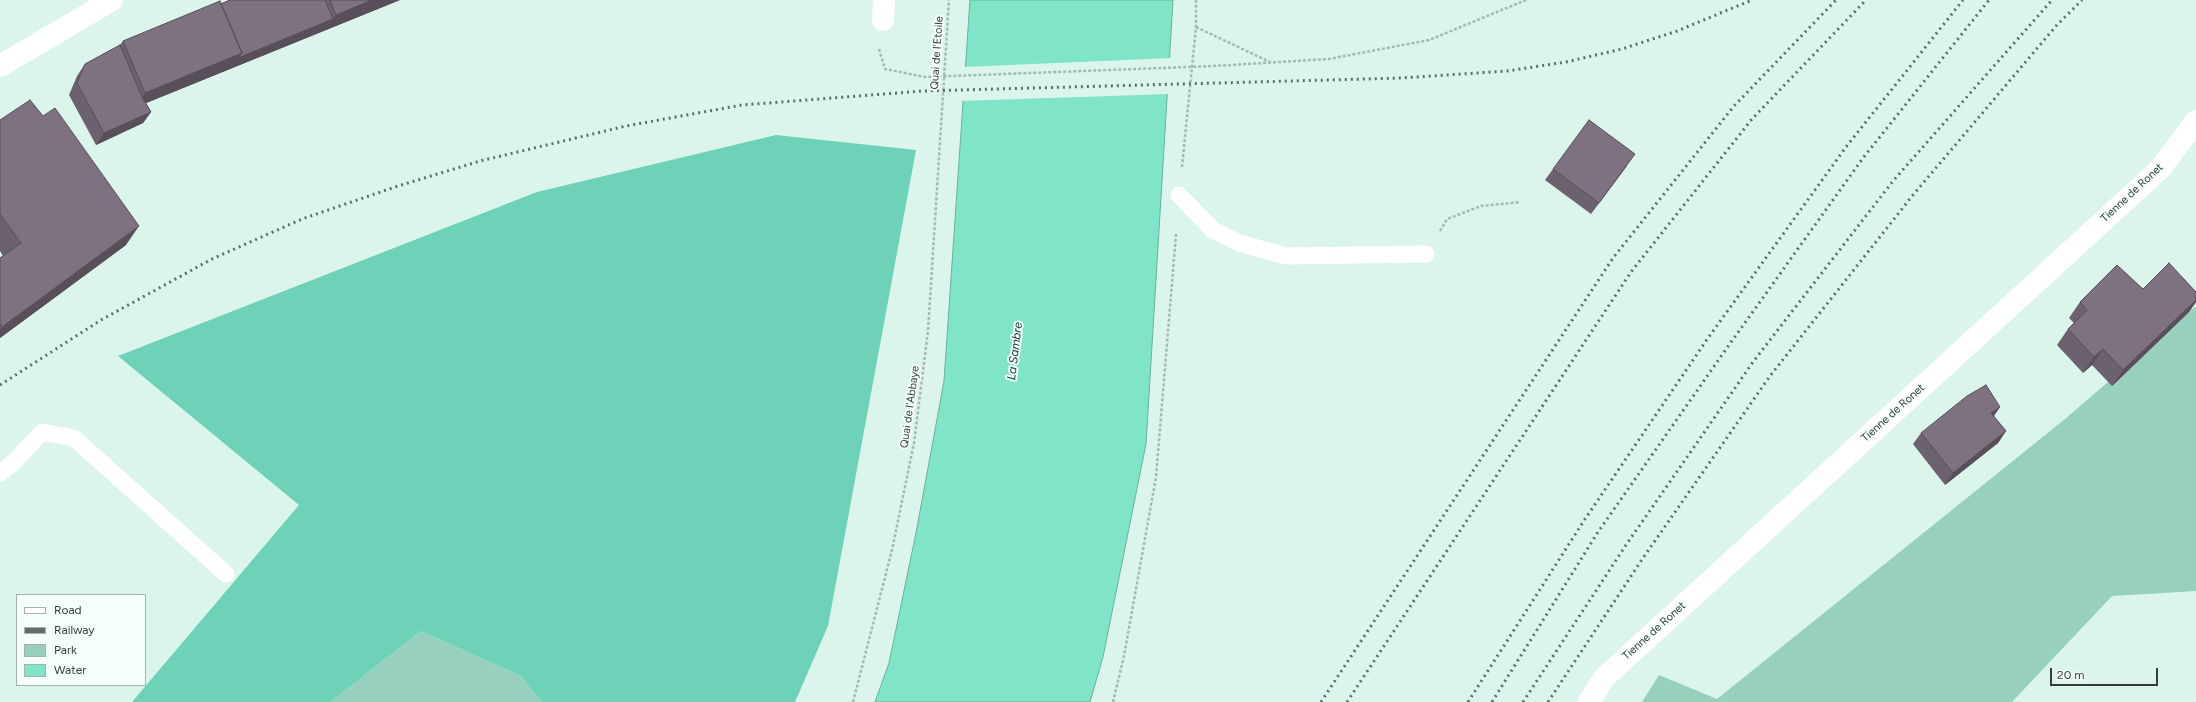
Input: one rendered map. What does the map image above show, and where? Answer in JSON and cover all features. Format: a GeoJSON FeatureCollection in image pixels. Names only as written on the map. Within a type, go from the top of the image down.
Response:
{"type":"FeatureCollection","features":[{"type":"Feature","properties":{"kind":"street"},"geometry":{"type":"LineString","coordinates":[[0,66],[112,0]]}},
{"type":"Feature","properties":{"kind":"street","name":"Tienne de Ronet"},"geometry":{"type":"LineString","coordinates":[[1589,702],[1604,678],[2160,169],[2196,121]]}},
{"type":"Feature","properties":{"kind":"lane"},"geometry":{"type":"LineString","coordinates":[[1179,195],[1213,230],[1239,243],[1286,256],[1426,254]]}},
{"type":"Feature","properties":{"kind":"lane"},"geometry":{"type":"LineString","coordinates":[[0,473],[13,463],[42,432],[74,438],[226,574]]}},
{"type":"Feature","properties":{"kind":"path","name":"Quai de l'Etoile"},"geometry":{"type":"LineString","coordinates":[[941,108],[949,0]]}},
{"type":"Feature","properties":{"kind":"path"},"geometry":{"type":"LineString","coordinates":[[1113,702],[1124,656],[1156,477],[1179,195],[1196,28],[1196,0]]}},
{"type":"Feature","properties":{"kind":"path"},"geometry":{"type":"LineString","coordinates":[[884,10],[874,37],[885,68],[925,77],[1214,66],[1329,59],[1429,40],[1526,0]]}},
{"type":"Feature","properties":{"kind":"path"},"geometry":{"type":"LineString","coordinates":[[1196,28],[1271,62]]}},
{"type":"Feature","properties":{"kind":"path","name":"Quai de l'Abbaye"},"geometry":{"type":"LineString","coordinates":[[853,702],[892,550],[914,443],[928,331],[941,108]]}},
{"type":"Feature","properties":{"kind":"path"},"geometry":{"type":"LineString","coordinates":[[1426,254],[1448,219],[1481,206],[1520,202]]}},
{"type":"Feature","properties":{"kind":"green space"},"geometry":{"type":"Polygon","coordinates":[[[2196,306],[2196,591],[2112,596],[2012,702],[1642,702],[1659,675],[1717,699],[2065,419],[2196,306]]]}},
{"type":"Feature","properties":{"kind":"green space"},"geometry":{"type":"Polygon","coordinates":[[[421,631],[521,676],[542,702],[330,702],[421,631]]]}},
{"type":"Feature","properties":{"kind":"shaded area"},"geometry":{"type":"Polygon","coordinates":[[[776,135],[916,150],[828,626],[795,702],[542,702],[521,676],[421,631],[330,702],[132,702],[299,505],[118,356],[537,192],[776,135]]]}},
{"type":"Feature","properties":{"kind":"water","name":"La Sambre"},"geometry":{"type":"Polygon","coordinates":[[[970,0],[1173,0],[1146,444],[1103,657],[1090,702],[875,702],[889,663],[916,533],[944,381],[970,0]]]}},
{"type":"Feature","properties":{"kind":"pier"},"geometry":{"type":"Polygon","coordinates":[[[1172,58],[1169,94],[961,101],[963,67],[1172,58]]]}},
{"type":"Feature","properties":{"kind":"building"},"geometry":{"type":"Polygon","coordinates":[[[230,0],[325,0],[333,19],[238,58],[242,53],[221,4],[230,0]]]}},
{"type":"Feature","properties":{"kind":"building"},"geometry":{"type":"Polygon","coordinates":[[[330,0],[372,0],[336,15],[330,0]]]}},
{"type":"Feature","properties":{"kind":"building"},"geometry":{"type":"Polygon","coordinates":[[[220,1],[242,53],[145,93],[123,41],[220,1]]]}},
{"type":"Feature","properties":{"kind":"building"},"geometry":{"type":"Polygon","coordinates":[[[120,45],[142,97],[151,112],[104,133],[77,83],[85,64],[120,45]]]}},
{"type":"Feature","properties":{"kind":"building"},"geometry":{"type":"Polygon","coordinates":[[[30,100],[43,116],[55,108],[139,226],[2,327],[0,324],[0,258],[21,243],[0,214],[0,120],[30,100]]]}},
{"type":"Feature","properties":{"kind":"building"},"geometry":{"type":"Polygon","coordinates":[[[1589,120],[1635,154],[1599,203],[1553,169],[1589,120]]]}},
{"type":"Feature","properties":{"kind":"building"},"geometry":{"type":"Polygon","coordinates":[[[2169,263],[2196,292],[2196,300],[2123,370],[2103,349],[2094,357],[2068,329],[2087,310],[2080,302],[2117,265],[2143,289],[2169,263]]]}},
{"type":"Feature","properties":{"kind":"building"},"geometry":{"type":"Polygon","coordinates":[[[1986,385],[2000,407],[1991,413],[2006,431],[1953,473],[1921,433],[1967,396],[1986,385]]]}},
{"type":"Feature","properties":{"kind":"railway"},"geometry":{"type":"LineString","coordinates":[[0,385],[101,320],[212,259],[302,219],[395,187],[480,161],[626,126],[742,105],[923,91],[1401,78],[1507,71],[1566,62],[1622,49],[1677,31],[1752,0]]}},
{"type":"Feature","properties":{"kind":"railway"},"geometry":{"type":"LineString","coordinates":[[1321,702],[1613,258],[1734,106],[1836,0]]}},
{"type":"Feature","properties":{"kind":"railway"},"geometry":{"type":"LineString","coordinates":[[1347,702],[1631,272],[1752,119],[1866,0]]}},
{"type":"Feature","properties":{"kind":"railway"},"geometry":{"type":"LineString","coordinates":[[1468,702],[1585,519],[1708,338],[1846,147],[1963,0]]}},
{"type":"Feature","properties":{"kind":"railway"},"geometry":{"type":"LineString","coordinates":[[1492,702],[1598,532],[1729,345],[1863,158],[1989,0]]}},
{"type":"Feature","properties":{"kind":"railway"},"geometry":{"type":"LineString","coordinates":[[1523,702],[1626,545],[1753,362],[1893,181],[2052,0]]}},
{"type":"Feature","properties":{"kind":"railway"},"geometry":{"type":"LineString","coordinates":[[1548,702],[1643,558],[1770,376],[1913,195],[2056,26],[2082,0]]}}]}
